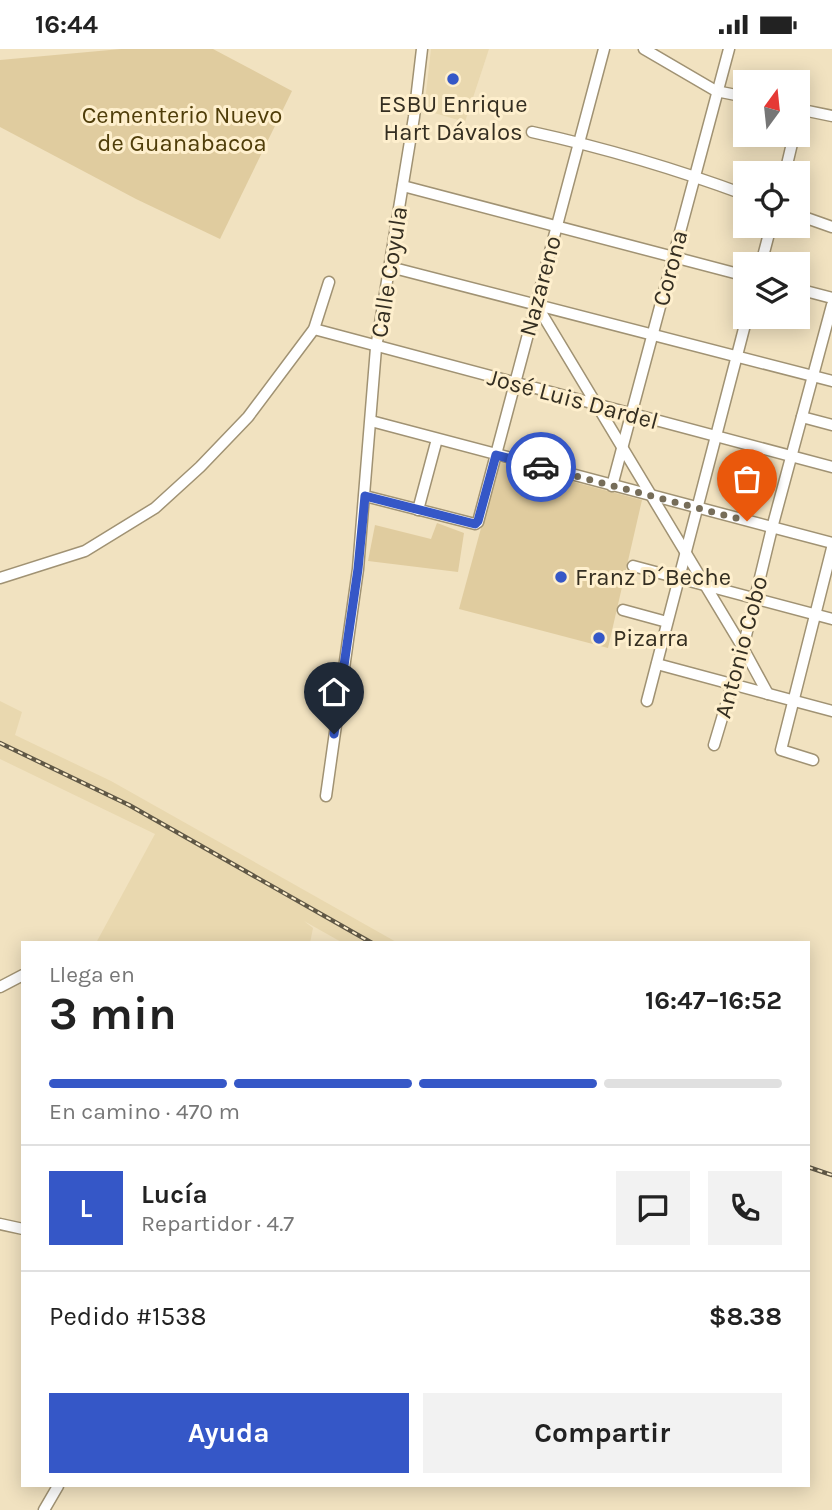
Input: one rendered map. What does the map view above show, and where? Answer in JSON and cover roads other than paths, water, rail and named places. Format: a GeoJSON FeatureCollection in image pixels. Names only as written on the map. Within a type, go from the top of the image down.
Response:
{"type":"FeatureCollection","features":[{"type":"Feature","properties":{"kind":"street","name":"Calle Coyula"},"geometry":{"type":"LineString","coordinates":[[326,796],[358,569],[376,348],[422,49]]}},
{"type":"Feature","properties":{"kind":"street","name":"Nazareno"},"geometry":{"type":"LineString","coordinates":[[418,510],[477,524],[604,49]]}},
{"type":"Feature","properties":{"kind":"street"},"geometry":{"type":"LineString","coordinates":[[644,49],[716,91],[733,94]]}},
{"type":"Feature","properties":{"kind":"street","name":"Corona"},"geometry":{"type":"LineString","coordinates":[[612,487],[729,49]]}},
{"type":"Feature","properties":{"kind":"street"},"geometry":{"type":"LineString","coordinates":[[810,111],[832,116]]}},
{"type":"Feature","properties":{"kind":"street"},"geometry":{"type":"LineString","coordinates":[[532,132],[578,142],[733,190]]}},
{"type":"Feature","properties":{"kind":"street"},"geometry":{"type":"LineString","coordinates":[[403,186],[733,273]]}},
{"type":"Feature","properties":{"kind":"street"},"geometry":{"type":"LineString","coordinates":[[810,219],[832,227]]}},
{"type":"Feature","properties":{"kind":"street"},"geometry":{"type":"LineString","coordinates":[[390,267],[832,381]]}},
{"type":"Feature","properties":{"kind":"street"},"geometry":{"type":"LineString","coordinates":[[0,578],[85,551],[155,508],[200,467],[248,417],[314,329],[329,282]]}},
{"type":"Feature","properties":{"kind":"street"},"geometry":{"type":"LineString","coordinates":[[810,292],[832,298]]}},
{"type":"Feature","properties":{"kind":"street"},"geometry":{"type":"LineString","coordinates":[[536,305],[768,694]]}},
{"type":"Feature","properties":{"kind":"street","name":"Antonio Cobo"},"geometry":{"type":"LineString","coordinates":[[714,745],[743,648],[772,527],[832,305]]}},
{"type":"Feature","properties":{"kind":"street","name":"José Luis Dardel"},"geometry":{"type":"LineString","coordinates":[[314,329],[376,348],[832,467]]}},
{"type":"Feature","properties":{"kind":"street"},"geometry":{"type":"LineString","coordinates":[[647,701],[744,329]]}},
{"type":"Feature","properties":{"kind":"street"},"geometry":{"type":"LineString","coordinates":[[802,417],[832,425]]}},
{"type":"Feature","properties":{"kind":"street"},"geometry":{"type":"LineString","coordinates":[[371,421],[612,487],[832,543]]}},
{"type":"Feature","properties":{"kind":"street"},"geometry":{"type":"LineString","coordinates":[[365,496],[418,510],[436,439]]}},
{"type":"Feature","properties":{"kind":"street"},"geometry":{"type":"LineString","coordinates":[[813,760],[781,750],[832,548]]}},
{"type":"Feature","properties":{"kind":"street"},"geometry":{"type":"LineString","coordinates":[[633,566],[832,619]]}},
{"type":"Feature","properties":{"kind":"street"},"geometry":{"type":"LineString","coordinates":[[623,610],[667,622]]}},
{"type":"Feature","properties":{"kind":"street"},"geometry":{"type":"LineString","coordinates":[[657,664],[832,711]]}},
{"type":"Feature","properties":{"kind":"street"},"geometry":{"type":"LineString","coordinates":[[0,987],[21,976]]}},
{"type":"Feature","properties":{"kind":"street"},"geometry":{"type":"LineString","coordinates":[[0,1224],[21,1229]]}},
{"type":"Feature","properties":{"kind":"street"},"geometry":{"type":"LineString","coordinates":[[44,1510],[57,1487]]}},
{"type":"Feature","properties":{"kind":"railway"},"geometry":{"type":"LineString","coordinates":[[0,743],[129,805],[368,941]]}},
{"type":"Feature","properties":{"kind":"railway"},"geometry":{"type":"LineString","coordinates":[[810,1168],[832,1175]]}},
{"type":"Feature","properties":{"kind":"place","name":"ESBU Enrique Hart Dávalos"},"geometry":{"type":"Point","coordinates":[453,79]}},
{"type":"Feature","properties":{"kind":"place","name":"Franz D´Beche"},"geometry":{"type":"Point","coordinates":[561,577]}},
{"type":"Feature","properties":{"kind":"place","name":"Pizarra"},"geometry":{"type":"Point","coordinates":[599,638]}},
{"type":"Feature","properties":{"kind":"park label","name":"Cementerio Nuevo de Guanabacoa"},"geometry":{"type":"Point","coordinates":[182,129]}}]}
